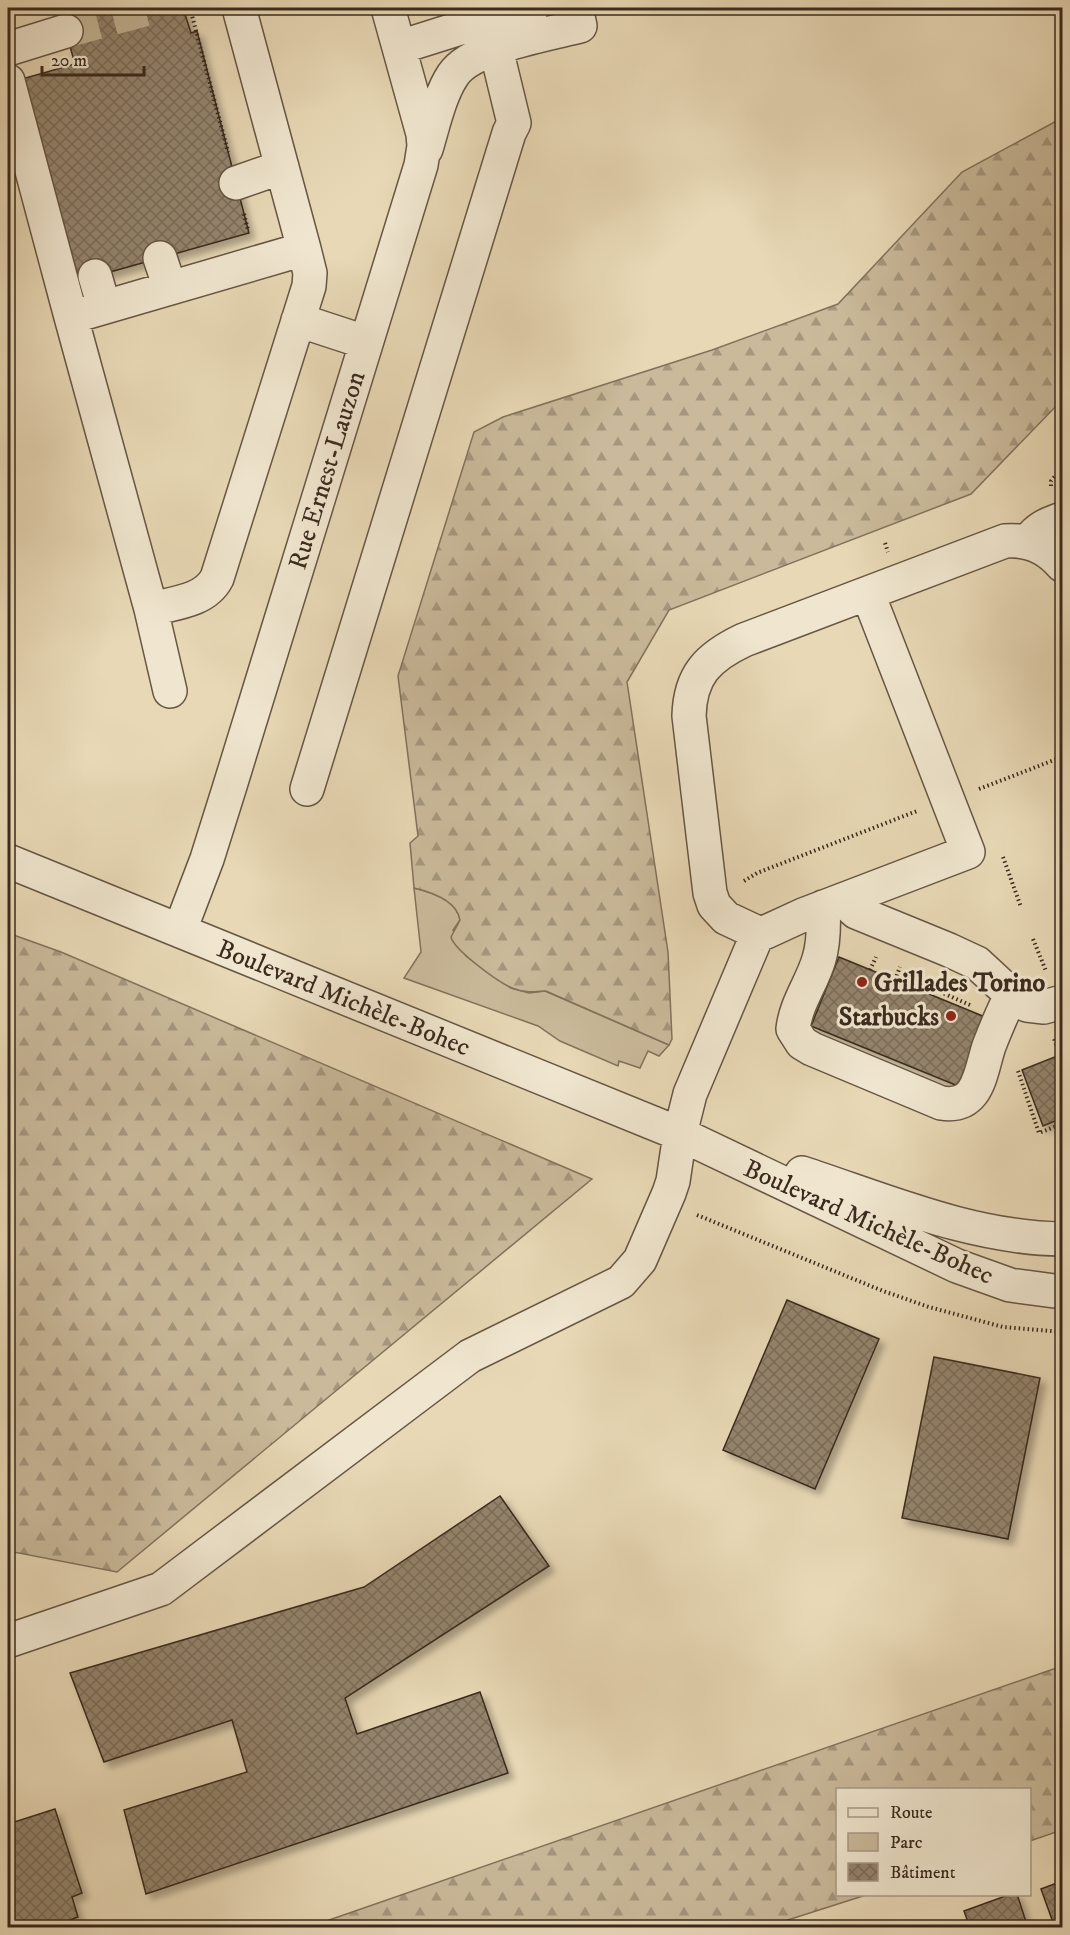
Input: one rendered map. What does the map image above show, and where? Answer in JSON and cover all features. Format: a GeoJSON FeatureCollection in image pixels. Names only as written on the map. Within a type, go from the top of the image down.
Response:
{"type":"FeatureCollection","features":[{"type":"Feature","properties":{"kind":"street"},"geometry":{"type":"LineString","coordinates":[[151,609],[202,595],[212,588],[217,578],[310,280],[304,249],[239,8]]}},
{"type":"Feature","properties":{"kind":"street","name":"Rue Ernest-Lauzon"},"geometry":{"type":"LineString","coordinates":[[180,930],[207,860],[226,800],[421,165],[423,134],[388,8]]}},
{"type":"Feature","properties":{"kind":"street"},"geometry":{"type":"LineString","coordinates":[[400,47],[482,25],[532,8]]}},
{"type":"Feature","properties":{"kind":"street"},"geometry":{"type":"LineString","coordinates":[[482,25],[582,13]]}},
{"type":"Feature","properties":{"kind":"street"},"geometry":{"type":"LineString","coordinates":[[421,165],[447,86],[453,74],[464,62],[482,25]]}},
{"type":"Feature","properties":{"kind":"street"},"geometry":{"type":"LineString","coordinates":[[307,789],[509,133],[514,123],[482,25]]}},
{"type":"Feature","properties":{"kind":"street"},"geometry":{"type":"LineString","coordinates":[[8,49],[66,31]]}},
{"type":"Feature","properties":{"kind":"street"},"geometry":{"type":"LineString","coordinates":[[8,81],[151,609],[170,691]]}},
{"type":"Feature","properties":{"kind":"street"},"geometry":{"type":"LineString","coordinates":[[236,183],[282,167]]}},
{"type":"Feature","properties":{"kind":"street"},"geometry":{"type":"LineString","coordinates":[[71,317],[104,307],[165,273],[304,249]]}},
{"type":"Feature","properties":{"kind":"street"},"geometry":{"type":"LineString","coordinates":[[95,276],[104,307]]}},
{"type":"Feature","properties":{"kind":"street"},"geometry":{"type":"LineString","coordinates":[[298,320],[365,342]]}},
{"type":"Feature","properties":{"kind":"street"},"geometry":{"type":"LineString","coordinates":[[1029,541],[1057,505]]}},
{"type":"Feature","properties":{"kind":"street"},"geometry":{"type":"LineString","coordinates":[[868,594],[968,852],[772,930],[758,933],[720,914],[710,893],[689,716],[693,686],[702,670],[727,648],[868,594],[1005,542],[1029,541],[1043,548],[1062,565]]}},
{"type":"Feature","properties":{"kind":"street","name":"Boulevard Michèle-Bohec"},"geometry":{"type":"LineString","coordinates":[[8,861],[680,1134],[957,1266],[1010,1285],[1062,1292]]}},
{"type":"Feature","properties":{"kind":"street"},"geometry":{"type":"LineString","coordinates":[[833,904],[977,963],[1017,1000],[1034,1007],[1044,1007],[1055,989]]}},
{"type":"Feature","properties":{"kind":"street"},"geometry":{"type":"LineString","coordinates":[[833,904],[824,929],[819,959],[798,1006],[793,1029],[802,1043],[824,1056],[941,1103],[953,1105],[962,1102],[976,1088],[993,1038],[1012,994]]}},
{"type":"Feature","properties":{"kind":"street"},"geometry":{"type":"LineString","coordinates":[[8,1641],[161,1589],[470,1356],[621,1282],[640,1260],[654,1231],[673,1181],[680,1134],[690,1094],[758,933]]}},
{"type":"Feature","properties":{"kind":"street","name":"Boulevard Michèle-Bohec"},"geometry":{"type":"LineString","coordinates":[[680,1134],[948,1222],[1016,1237],[1062,1239]]}},
{"type":"Feature","properties":{"kind":"path"},"geometry":{"type":"LineString","coordinates":[[190,8],[197,32]]}},
{"type":"Feature","properties":{"kind":"path"},"geometry":{"type":"LineString","coordinates":[[1057,505],[1051,481],[1062,473]]}},
{"type":"Feature","properties":{"kind":"path"},"geometry":{"type":"LineString","coordinates":[[971,792],[1062,757]]}},
{"type":"Feature","properties":{"kind":"path"},"geometry":{"type":"LineString","coordinates":[[737,889],[745,880],[757,873],[920,810]]}},
{"type":"Feature","properties":{"kind":"path"},"geometry":{"type":"LineString","coordinates":[[1003,858],[1021,907]]}},
{"type":"Feature","properties":{"kind":"path"},"geometry":{"type":"LineString","coordinates":[[1034,939],[1055,989]]}},
{"type":"Feature","properties":{"kind":"path"},"geometry":{"type":"LineString","coordinates":[[867,953],[884,960]]}},
{"type":"Feature","properties":{"kind":"path"},"geometry":{"type":"LineString","coordinates":[[870,970],[876,957]]}},
{"type":"Feature","properties":{"kind":"path"},"geometry":{"type":"LineString","coordinates":[[892,963],[908,969]]}},
{"type":"Feature","properties":{"kind":"path"},"geometry":{"type":"LineString","coordinates":[[895,980],[900,966]]}},
{"type":"Feature","properties":{"kind":"path"},"geometry":{"type":"LineString","coordinates":[[915,973],[923,976],[920,983],[961,1004],[979,1009]]}},
{"type":"Feature","properties":{"kind":"path"},"geometry":{"type":"LineString","coordinates":[[1053,1035],[1060,1055]]}},
{"type":"Feature","properties":{"kind":"path"},"geometry":{"type":"LineString","coordinates":[[1017,1065],[1039,1133],[1062,1124]]}},
{"type":"Feature","properties":{"kind":"path","name":"Boulevard Michèle-Bohec"},"geometry":{"type":"LineString","coordinates":[[692,1213],[863,1283],[929,1307],[1004,1327],[1062,1332]]}},
{"type":"Feature","properties":{"kind":"green space"},"geometry":{"type":"Polygon","coordinates":[[[1062,118],[1062,400],[971,494],[669,610],[627,682],[668,952],[672,1039],[669,1045],[546,991],[521,991],[497,979],[477,965],[454,943],[451,937],[460,920],[454,908],[442,898],[414,888],[410,843],[418,836],[398,676],[474,432],[503,417],[712,350],[838,304],[962,172],[1062,118]]]}},
{"type":"Feature","properties":{"kind":"green space"},"geometry":{"type":"Polygon","coordinates":[[[414,888],[442,898],[454,908],[460,920],[453,930],[466,956],[511,988],[529,993],[545,991],[669,1045],[659,1056],[648,1051],[640,1068],[619,1061],[618,1066],[560,1041],[538,1026],[404,978],[421,952],[414,888]]]}},
{"type":"Feature","properties":{"kind":"green space"},"geometry":{"type":"Polygon","coordinates":[[[8,933],[61,952],[592,1179],[117,1572],[8,1551],[8,933]]]}},
{"type":"Feature","properties":{"kind":"green space"},"geometry":{"type":"Polygon","coordinates":[[[1062,1666],[1062,1830],[1031,1841],[1031,1788],[836,1788],[836,1896],[863,1896],[766,1927],[309,1927],[1062,1666]]]}},
{"type":"Feature","properties":{"kind":"building"},"geometry":{"type":"Polygon","coordinates":[[[59,8],[183,8],[191,33],[197,31],[249,233],[78,281],[22,79],[75,64],[59,8]]]}},
{"type":"Feature","properties":{"kind":"building"},"geometry":{"type":"Polygon","coordinates":[[[839,957],[985,1017],[958,1086],[811,1026],[839,957]]]}},
{"type":"Feature","properties":{"kind":"building"},"geometry":{"type":"Polygon","coordinates":[[[1062,1054],[1062,1118],[1043,1126],[1022,1070],[1062,1054]]]}},
{"type":"Feature","properties":{"kind":"building"},"geometry":{"type":"Polygon","coordinates":[[[787,1300],[879,1339],[815,1489],[723,1450],[787,1300]]]}},
{"type":"Feature","properties":{"kind":"building"},"geometry":{"type":"Polygon","coordinates":[[[934,1357],[1040,1378],[1008,1539],[902,1518],[934,1357]]]}},
{"type":"Feature","properties":{"kind":"building"},"geometry":{"type":"Polygon","coordinates":[[[500,1496],[549,1566],[345,1698],[357,1734],[480,1692],[508,1773],[146,1894],[124,1810],[247,1772],[232,1720],[104,1762],[70,1673],[364,1587],[500,1496]]]}},
{"type":"Feature","properties":{"kind":"building"},"geometry":{"type":"Polygon","coordinates":[[[55,1809],[82,1893],[72,1897],[78,1917],[49,1928],[8,1928],[8,1824],[55,1809]]]}},
{"type":"Feature","properties":{"kind":"building"},"geometry":{"type":"Polygon","coordinates":[[[1062,1881],[1062,1928],[1055,1928],[1041,1889],[1062,1881]]]}},
{"type":"Feature","properties":{"kind":"building"},"geometry":{"type":"Polygon","coordinates":[[[1005,1896],[1018,1896],[1028,1928],[970,1928],[964,1911],[1005,1896]]]}},
{"type":"Feature","properties":{"kind":"building"},"geometry":{"type":"Polygon","coordinates":[[[940,1921],[942,1928],[920,1928],[940,1921]]]}},
{"type":"Feature","properties":{"kind":"tunnel"},"geometry":{"type":"LineString","coordinates":[[66,31],[152,8]]}},
{"type":"Feature","properties":{"kind":"place","name":"Grillades Torino"},"geometry":{"type":"Point","coordinates":[862,982]}},
{"type":"Feature","properties":{"kind":"place","name":"Starbucks"},"geometry":{"type":"Point","coordinates":[951,1016]}}]}
